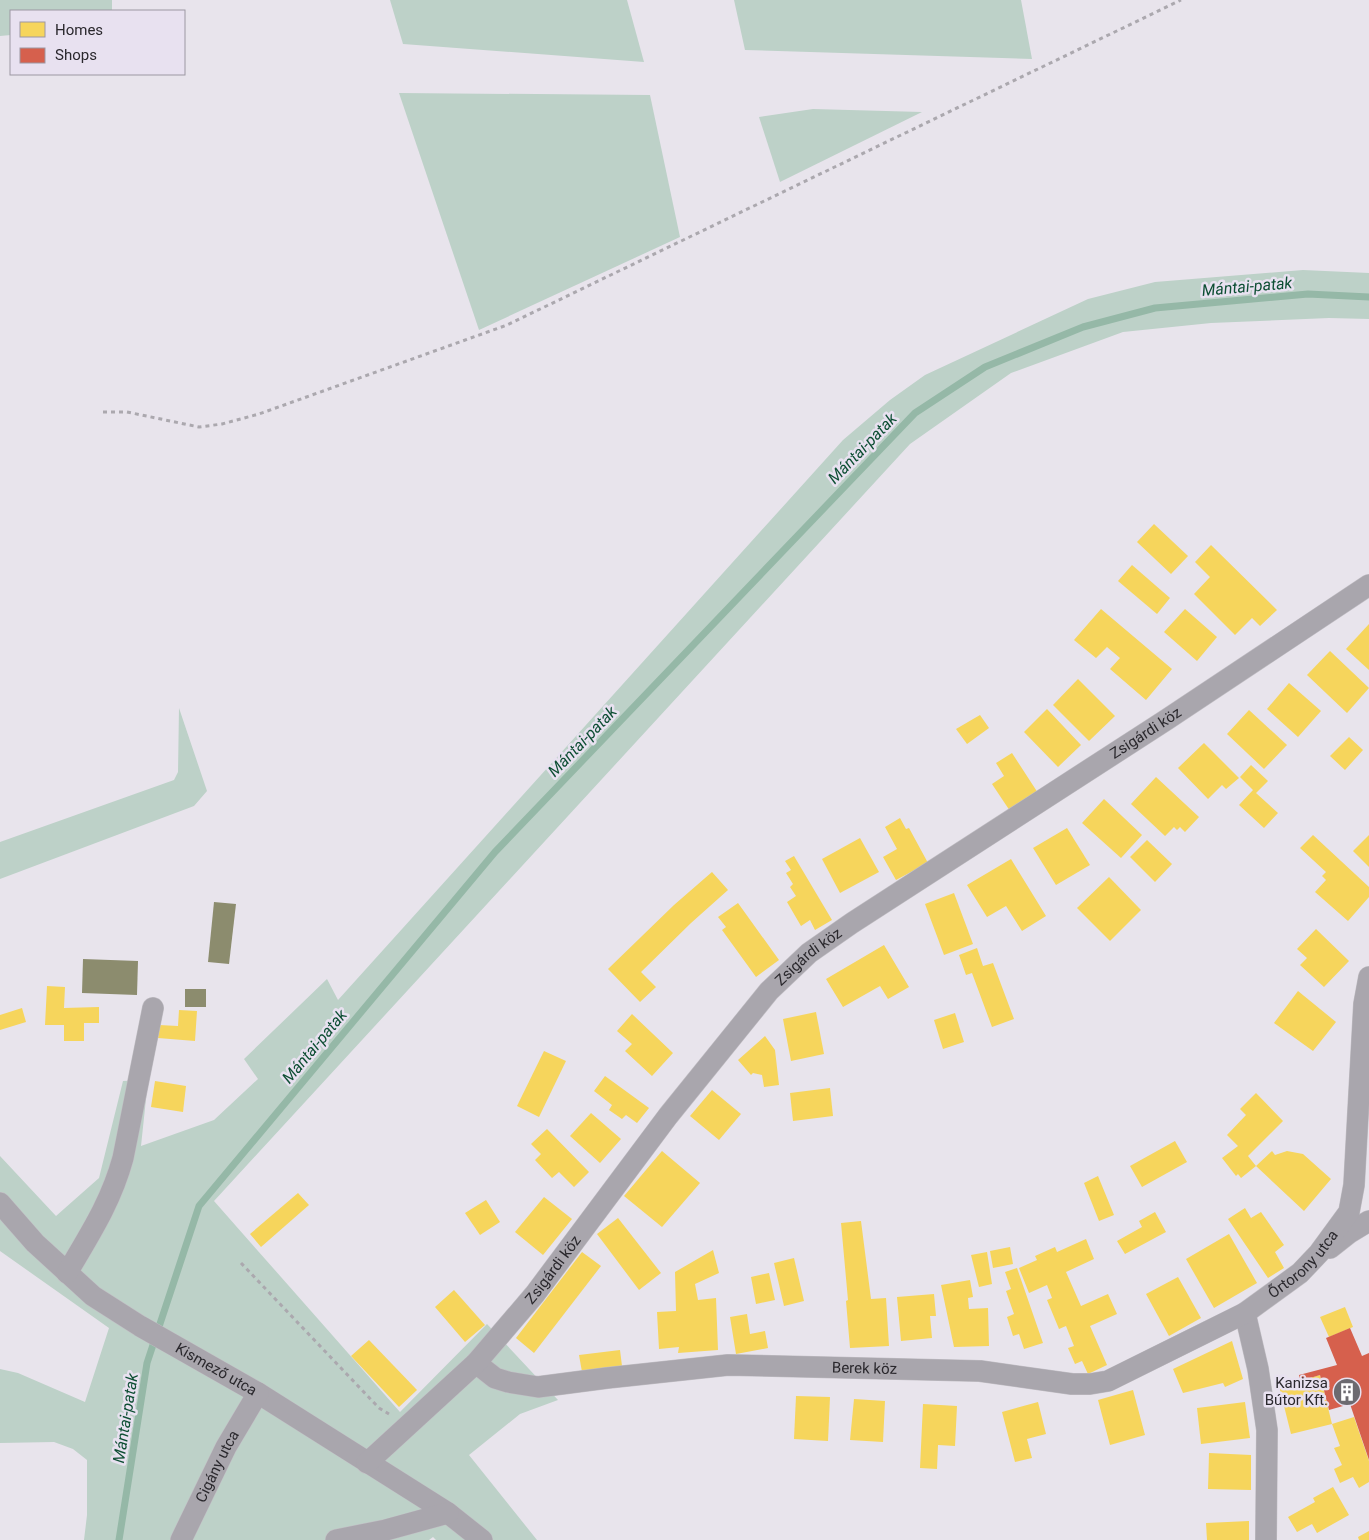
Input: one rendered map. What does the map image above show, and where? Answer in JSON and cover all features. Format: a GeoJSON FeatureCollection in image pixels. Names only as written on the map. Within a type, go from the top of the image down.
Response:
{"type":"FeatureCollection","features":[{"type":"Feature","properties":{"kind":"street","name":"Zsigárdi köz"},"geometry":{"type":"LineString","coordinates":[[367,1463],[476,1363],[535,1294],[668,1116],[748,1016],[769,991],[809,953],[1369,585]]}},
{"type":"Feature","properties":{"kind":"street","name":"Őrtorony utca"},"geometry":{"type":"LineString","coordinates":[[1245,1314],[1300,1273],[1319,1253],[1349,1212],[1354,1185],[1364,1004],[1369,976]]}},
{"type":"Feature","properties":{"kind":"street"},"geometry":{"type":"LineString","coordinates":[[67,1273],[107,1204],[117,1180],[153,1008]]}},
{"type":"Feature","properties":{"kind":"street"},"geometry":{"type":"LineString","coordinates":[[1356,1135],[1369,1167]]}},
{"type":"Feature","properties":{"kind":"street","name":"Kismező utca"},"geometry":{"type":"LineString","coordinates":[[0,1203],[35,1243],[99,1300],[140,1326],[258,1393],[448,1513],[482,1540]]}},
{"type":"Feature","properties":{"kind":"street"},"geometry":{"type":"LineString","coordinates":[[1300,1273],[1349,1233],[1369,1221]]}},
{"type":"Feature","properties":{"kind":"street","name":"Berek köz"},"geometry":{"type":"LineString","coordinates":[[476,1363],[495,1378],[538,1387],[728,1365],[980,1371],[1072,1384],[1090,1384],[1108,1381],[1245,1314]]}},
{"type":"Feature","properties":{"kind":"street"},"geometry":{"type":"LineString","coordinates":[[1245,1314],[1258,1369],[1266,1422],[1266,1540]]}},
{"type":"Feature","properties":{"kind":"street","name":"Cigány utca"},"geometry":{"type":"LineString","coordinates":[[181,1540],[222,1455],[258,1393]]}},
{"type":"Feature","properties":{"kind":"street"},"geometry":{"type":"LineString","coordinates":[[336,1540],[386,1530],[448,1513]]}},
{"type":"Feature","properties":{"kind":"path"},"geometry":{"type":"LineString","coordinates":[[103,412],[127,412],[199,427],[222,424],[259,414],[507,325],[1182,0]]}},
{"type":"Feature","properties":{"kind":"path"},"geometry":{"type":"LineString","coordinates":[[240,1263],[379,1408],[408,1425]]}},
{"type":"Feature","properties":{"kind":"green space"},"geometry":{"type":"Polygon","coordinates":[[[0,0],[112,0],[112,10],[10,10],[10,35],[0,36],[0,0]]]}},
{"type":"Feature","properties":{"kind":"green space"},"geometry":{"type":"Polygon","coordinates":[[[390,0],[627,0],[644,62],[403,44],[390,0]]]}},
{"type":"Feature","properties":{"kind":"green space"},"geometry":{"type":"Polygon","coordinates":[[[734,0],[1021,0],[1032,59],[745,50],[734,0]]]}},
{"type":"Feature","properties":{"kind":"green space"},"geometry":{"type":"Polygon","coordinates":[[[399,93],[650,95],[680,237],[479,330],[399,93]]]}},
{"type":"Feature","properties":{"kind":"green space"},"geometry":{"type":"Polygon","coordinates":[[[813,109],[922,112],[780,182],[759,117],[813,109]]]}},
{"type":"Feature","properties":{"kind":"green space"},"geometry":{"type":"Polygon","coordinates":[[[1303,270],[1369,273],[1369,319],[1329,318],[1211,323],[1123,332],[1011,373],[910,444],[214,1201],[400,1412],[487,1324],[558,1400],[520,1414],[469,1455],[537,1540],[436,1540],[433,1537],[429,1540],[84,1540],[87,1515],[87,1460],[73,1449],[54,1442],[0,1443],[0,1369],[18,1373],[85,1402],[109,1328],[0,1251],[0,1156],[56,1216],[99,1178],[123,1081],[148,1080],[141,1146],[214,1120],[258,1079],[244,1059],[327,979],[338,1000],[843,440],[890,400],[925,375],[1088,299],[1155,282],[1303,270]]]}},
{"type":"Feature","properties":{"kind":"green space"},"geometry":{"type":"Polygon","coordinates":[[[179,708],[207,791],[194,806],[0,879],[0,842],[174,780],[178,772],[179,708]]]}},
{"type":"Feature","properties":{"kind":"building: Homes"},"geometry":{"type":"Polygon","coordinates":[[[1154,524],[1188,556],[1171,574],[1137,542],[1154,524]]]}},
{"type":"Feature","properties":{"kind":"building: Homes"},"geometry":{"type":"Polygon","coordinates":[[[1211,545],[1277,610],[1260,626],[1252,618],[1235,635],[1194,594],[1210,577],[1195,562],[1211,545]]]}},
{"type":"Feature","properties":{"kind":"building: Homes"},"geometry":{"type":"Polygon","coordinates":[[[1132,565],[1170,598],[1157,614],[1118,581],[1132,565]]]}},
{"type":"Feature","properties":{"kind":"building: Homes"},"geometry":{"type":"Polygon","coordinates":[[[1101,609],[1172,669],[1146,700],[1110,669],[1120,658],[1107,647],[1096,658],[1074,640],[1101,609]]]}},
{"type":"Feature","properties":{"kind":"building: Homes"},"geometry":{"type":"Polygon","coordinates":[[[1185,609],[1217,637],[1197,661],[1164,632],[1185,609]]]}},
{"type":"Feature","properties":{"kind":"building: Homes"},"geometry":{"type":"Polygon","coordinates":[[[1369,624],[1369,670],[1346,649],[1369,624]]]}},
{"type":"Feature","properties":{"kind":"building: Homes"},"geometry":{"type":"Polygon","coordinates":[[[1330,651],[1369,688],[1347,713],[1307,675],[1330,651]]]}},
{"type":"Feature","properties":{"kind":"building: Homes"},"geometry":{"type":"Polygon","coordinates":[[[1078,679],[1115,716],[1089,741],[1053,705],[1078,679]]]}},
{"type":"Feature","properties":{"kind":"building: Homes"},"geometry":{"type":"Polygon","coordinates":[[[1289,683],[1321,711],[1298,737],[1267,709],[1289,683]]]}},
{"type":"Feature","properties":{"kind":"building: Homes"},"geometry":{"type":"Polygon","coordinates":[[[1047,709],[1081,745],[1058,767],[1024,732],[1047,709]]]}},
{"type":"Feature","properties":{"kind":"building: Homes"},"geometry":{"type":"Polygon","coordinates":[[[1249,710],[1287,745],[1264,769],[1227,734],[1249,710]]]}},
{"type":"Feature","properties":{"kind":"building: Homes"},"geometry":{"type":"Polygon","coordinates":[[[980,715],[989,728],[967,744],[956,729],[980,715]]]}},
{"type":"Feature","properties":{"kind":"building: Homes"},"geometry":{"type":"Polygon","coordinates":[[[1349,737],[1363,750],[1345,770],[1330,756],[1349,737]]]}},
{"type":"Feature","properties":{"kind":"building: Homes"},"geometry":{"type":"Polygon","coordinates":[[[1204,743],[1239,778],[1226,789],[1222,785],[1208,799],[1178,768],[1204,743]]]}},
{"type":"Feature","properties":{"kind":"building: Homes"},"geometry":{"type":"Polygon","coordinates":[[[1012,753],[1038,793],[1010,811],[992,784],[1004,776],[996,763],[1012,753]]]}},
{"type":"Feature","properties":{"kind":"building: Homes"},"geometry":{"type":"Polygon","coordinates":[[[1251,765],[1268,781],[1256,793],[1278,813],[1264,828],[1239,805],[1253,790],[1240,777],[1251,765]]]}},
{"type":"Feature","properties":{"kind":"building: Homes"},"geometry":{"type":"Polygon","coordinates":[[[1156,777],[1199,817],[1185,832],[1180,827],[1177,830],[1174,827],[1165,836],[1131,804],[1156,777]]]}},
{"type":"Feature","properties":{"kind":"building: Homes"},"geometry":{"type":"Polygon","coordinates":[[[1104,799],[1142,835],[1121,858],[1082,823],[1104,799]]]}},
{"type":"Feature","properties":{"kind":"building: Homes"},"geometry":{"type":"Polygon","coordinates":[[[900,818],[906,829],[909,828],[928,863],[896,880],[883,857],[897,849],[885,827],[900,818]]]}},
{"type":"Feature","properties":{"kind":"building: Homes"},"geometry":{"type":"Polygon","coordinates":[[[1067,828],[1090,865],[1056,885],[1033,848],[1067,828]]]}},
{"type":"Feature","properties":{"kind":"building: Homes"},"geometry":{"type":"Polygon","coordinates":[[[1313,835],[1369,887],[1369,897],[1348,921],[1315,892],[1326,880],[1322,876],[1326,872],[1300,848],[1313,835]]]}},
{"type":"Feature","properties":{"kind":"building: Homes"},"geometry":{"type":"Polygon","coordinates":[[[1369,835],[1369,867],[1353,851],[1369,835]]]}},
{"type":"Feature","properties":{"kind":"building: Homes"},"geometry":{"type":"Polygon","coordinates":[[[860,838],[879,872],[840,893],[822,859],[860,838]]]}},
{"type":"Feature","properties":{"kind":"building: Homes"},"geometry":{"type":"Polygon","coordinates":[[[1147,840],[1172,864],[1155,882],[1130,857],[1147,840]]]}},
{"type":"Feature","properties":{"kind":"building: Homes"},"geometry":{"type":"Polygon","coordinates":[[[794,856],[832,920],[815,930],[810,920],[801,926],[787,902],[796,896],[790,887],[793,884],[786,873],[791,870],[785,861],[794,856]]]}},
{"type":"Feature","properties":{"kind":"building: Homes"},"geometry":{"type":"Polygon","coordinates":[[[1011,859],[1046,916],[1022,931],[1006,906],[987,917],[967,885],[1011,859]]]}},
{"type":"Feature","properties":{"kind":"building: Homes"},"geometry":{"type":"Polygon","coordinates":[[[712,872],[728,890],[641,972],[656,987],[640,1002],[608,969],[674,905],[712,872]]]}},
{"type":"Feature","properties":{"kind":"building: Homes"},"geometry":{"type":"Polygon","coordinates":[[[1109,877],[1141,910],[1110,941],[1077,908],[1109,877]]]}},
{"type":"Feature","properties":{"kind":"building: Homes"},"geometry":{"type":"Polygon","coordinates":[[[954,893],[973,944],[944,955],[925,904],[954,893]]]}},
{"type":"Feature","properties":{"kind":"building: Homes"},"geometry":{"type":"Polygon","coordinates":[[[738,903],[779,960],[756,977],[722,930],[726,927],[718,917],[738,903]]]}},
{"type":"Feature","properties":{"kind":"building: Homes"},"geometry":{"type":"Polygon","coordinates":[[[1316,929],[1349,961],[1324,987],[1300,965],[1307,958],[1297,949],[1316,929]]]}},
{"type":"Feature","properties":{"kind":"building: Homes"},"geometry":{"type":"Polygon","coordinates":[[[884,945],[909,987],[888,999],[880,986],[843,1007],[826,979],[884,945]]]}},
{"type":"Feature","properties":{"kind":"building: Homes"},"geometry":{"type":"Polygon","coordinates":[[[977,948],[983,966],[993,963],[1014,1019],[992,1027],[972,973],[966,975],[959,955],[977,948]]]}},
{"type":"Feature","properties":{"kind":"building: Homes"},"geometry":{"type":"Polygon","coordinates":[[[47,986],[65,987],[64,1008],[99,1007],[99,1023],[84,1023],[84,1041],[64,1041],[64,1025],[45,1025],[47,986]]]}},
{"type":"Feature","properties":{"kind":"building: Homes"},"geometry":{"type":"Polygon","coordinates":[[[1298,991],[1336,1022],[1313,1051],[1274,1023],[1298,991]]]}},
{"type":"Feature","properties":{"kind":"building: Homes"},"geometry":{"type":"Polygon","coordinates":[[[22,1008],[26,1022],[0,1030],[0,1015],[22,1008]]]}},
{"type":"Feature","properties":{"kind":"building: Homes"},"geometry":{"type":"Polygon","coordinates":[[[179,1010],[197,1011],[195,1041],[158,1038],[159,1025],[178,1026],[179,1010]]]}},
{"type":"Feature","properties":{"kind":"building: Homes"},"geometry":{"type":"Polygon","coordinates":[[[816,1012],[824,1054],[791,1061],[783,1019],[816,1012]]]}},
{"type":"Feature","properties":{"kind":"building: Homes"},"geometry":{"type":"Polygon","coordinates":[[[955,1013],[964,1042],[943,1049],[934,1020],[955,1013]]]}},
{"type":"Feature","properties":{"kind":"building: Homes"},"geometry":{"type":"Polygon","coordinates":[[[632,1014],[673,1053],[652,1076],[625,1051],[632,1044],[617,1031],[632,1014]]]}},
{"type":"Feature","properties":{"kind":"building: Homes"},"geometry":{"type":"Polygon","coordinates":[[[765,1036],[775,1050],[779,1085],[764,1087],[762,1075],[753,1073],[751,1075],[738,1060],[765,1036]]]}},
{"type":"Feature","properties":{"kind":"building: Homes"},"geometry":{"type":"Polygon","coordinates":[[[544,1051],[566,1061],[539,1117],[517,1106],[544,1051]]]}},
{"type":"Feature","properties":{"kind":"building: Homes"},"geometry":{"type":"Polygon","coordinates":[[[605,1076],[649,1108],[637,1123],[626,1115],[622,1119],[609,1110],[612,1105],[594,1091],[605,1076]]]}},
{"type":"Feature","properties":{"kind":"building: Homes"},"geometry":{"type":"Polygon","coordinates":[[[155,1081],[186,1086],[183,1112],[151,1107],[155,1081]]]}},
{"type":"Feature","properties":{"kind":"building: Homes"},"geometry":{"type":"Polygon","coordinates":[[[830,1088],[833,1116],[793,1121],[790,1093],[830,1088]]]}},
{"type":"Feature","properties":{"kind":"building: Homes"},"geometry":{"type":"Polygon","coordinates":[[[712,1090],[741,1114],[719,1140],[690,1116],[712,1090]]]}},
{"type":"Feature","properties":{"kind":"building: Homes"},"geometry":{"type":"Polygon","coordinates":[[[1256,1093],[1283,1121],[1248,1156],[1256,1166],[1241,1178],[1238,1174],[1236,1176],[1222,1158],[1238,1146],[1227,1135],[1246,1115],[1240,1109],[1256,1093]]]}},
{"type":"Feature","properties":{"kind":"building: Homes"},"geometry":{"type":"Polygon","coordinates":[[[591,1113],[621,1139],[600,1163],[570,1136],[591,1113]]]}},
{"type":"Feature","properties":{"kind":"building: Homes"},"geometry":{"type":"Polygon","coordinates":[[[547,1129],[589,1172],[574,1187],[559,1172],[552,1178],[535,1160],[541,1154],[531,1144],[547,1129]]]}},
{"type":"Feature","properties":{"kind":"building: Homes"},"geometry":{"type":"Polygon","coordinates":[[[1175,1141],[1187,1162],[1142,1187],[1130,1166],[1175,1141]]]}},
{"type":"Feature","properties":{"kind":"building: Homes"},"geometry":{"type":"Polygon","coordinates":[[[662,1151],[700,1183],[662,1227],[624,1196],[662,1151]]]}},
{"type":"Feature","properties":{"kind":"building: Homes"},"geometry":{"type":"Polygon","coordinates":[[[1272,1151],[1275,1155],[1287,1151],[1303,1154],[1331,1179],[1304,1211],[1256,1166],[1272,1151]]]}},
{"type":"Feature","properties":{"kind":"building: Homes"},"geometry":{"type":"Polygon","coordinates":[[[1098,1176],[1114,1215],[1099,1221],[1084,1183],[1098,1176]]]}},
{"type":"Feature","properties":{"kind":"building: Homes"},"geometry":{"type":"Polygon","coordinates":[[[298,1193],[309,1205],[261,1247],[250,1234],[298,1193]]]}},
{"type":"Feature","properties":{"kind":"building: Homes"},"geometry":{"type":"Polygon","coordinates":[[[544,1197],[572,1219],[543,1255],[515,1232],[544,1197]]]}},
{"type":"Feature","properties":{"kind":"building: Homes"},"geometry":{"type":"Polygon","coordinates":[[[486,1200],[500,1222],[480,1235],[465,1213],[486,1200]]]}},
{"type":"Feature","properties":{"kind":"building: Homes"},"geometry":{"type":"Polygon","coordinates":[[[1245,1208],[1251,1218],[1261,1212],[1284,1245],[1275,1252],[1284,1268],[1268,1278],[1228,1219],[1245,1208]]]}},
{"type":"Feature","properties":{"kind":"building: Homes"},"geometry":{"type":"Polygon","coordinates":[[[1155,1212],[1166,1232],[1125,1254],[1117,1241],[1142,1227],[1139,1221],[1155,1212]]]}},
{"type":"Feature","properties":{"kind":"building: Homes"},"geometry":{"type":"Polygon","coordinates":[[[618,1218],[661,1273],[639,1290],[597,1234],[618,1218]]]}},
{"type":"Feature","properties":{"kind":"building: Homes"},"geometry":{"type":"Polygon","coordinates":[[[861,1221],[871,1299],[886,1298],[889,1346],[850,1348],[841,1223],[861,1221]]]}},
{"type":"Feature","properties":{"kind":"building: Homes"},"geometry":{"type":"Polygon","coordinates":[[[1229,1234],[1257,1283],[1214,1308],[1186,1259],[1229,1234]]]}},
{"type":"Feature","properties":{"kind":"building: Homes"},"geometry":{"type":"Polygon","coordinates":[[[1086,1239],[1094,1259],[1066,1272],[1081,1306],[1108,1294],[1117,1314],[1090,1326],[1107,1365],[1088,1374],[1082,1361],[1075,1364],[1068,1348],[1074,1346],[1066,1326],[1059,1329],[1047,1300],[1052,1298],[1047,1285],[1029,1293],[1019,1268],[1037,1260],[1035,1256],[1055,1247],[1057,1252],[1086,1239]]]}},
{"type":"Feature","properties":{"kind":"building: Homes"},"geometry":{"type":"Polygon","coordinates":[[[1010,1247],[1013,1264],[993,1268],[990,1251],[1010,1247]]]}},
{"type":"Feature","properties":{"kind":"building: Homes"},"geometry":{"type":"Polygon","coordinates":[[[713,1250],[719,1273],[695,1284],[698,1300],[716,1298],[718,1350],[678,1353],[679,1347],[659,1349],[657,1312],[676,1311],[675,1272],[713,1250]]]}},
{"type":"Feature","properties":{"kind":"building: Homes"},"geometry":{"type":"Polygon","coordinates":[[[582,1252],[601,1266],[534,1353],[516,1338],[582,1252]]]}},
{"type":"Feature","properties":{"kind":"building: Homes"},"geometry":{"type":"Polygon","coordinates":[[[987,1252],[992,1284],[979,1287],[971,1255],[987,1252]]]}},
{"type":"Feature","properties":{"kind":"building: Homes"},"geometry":{"type":"Polygon","coordinates":[[[794,1258],[804,1301],[784,1306],[774,1263],[794,1258]]]}},
{"type":"Feature","properties":{"kind":"building: Homes"},"geometry":{"type":"Polygon","coordinates":[[[1017,1268],[1043,1343],[1024,1349],[1019,1334],[1013,1336],[1007,1317],[1014,1314],[1006,1291],[1011,1289],[1005,1272],[1017,1268]]]}},
{"type":"Feature","properties":{"kind":"building: Homes"},"geometry":{"type":"Polygon","coordinates":[[[769,1273],[775,1300],[756,1304],[751,1277],[769,1273]]]}},
{"type":"Feature","properties":{"kind":"building: Homes"},"geometry":{"type":"Polygon","coordinates":[[[1178,1277],[1201,1318],[1169,1336],[1146,1294],[1178,1277]]]}},
{"type":"Feature","properties":{"kind":"building: Homes"},"geometry":{"type":"Polygon","coordinates":[[[970,1280],[973,1297],[968,1298],[969,1309],[988,1308],[989,1346],[954,1347],[941,1285],[970,1280]]]}},
{"type":"Feature","properties":{"kind":"building: Homes"},"geometry":{"type":"Polygon","coordinates":[[[454,1290],[485,1325],[465,1342],[435,1307],[454,1290]]]}},
{"type":"Feature","properties":{"kind":"building: Homes"},"geometry":{"type":"Polygon","coordinates":[[[934,1294],[936,1316],[930,1316],[932,1338],[901,1341],[897,1297],[934,1294]]]}},
{"type":"Feature","properties":{"kind":"building: Homes"},"geometry":{"type":"Polygon","coordinates":[[[1345,1307],[1353,1327],[1329,1337],[1320,1317],[1345,1307]]]}},
{"type":"Feature","properties":{"kind":"building: Homes"},"geometry":{"type":"Polygon","coordinates":[[[747,1314],[750,1334],[765,1331],[768,1348],[736,1354],[730,1317],[747,1314]]]}},
{"type":"Feature","properties":{"kind":"building: Homes"},"geometry":{"type":"Polygon","coordinates":[[[369,1340],[417,1390],[399,1407],[351,1356],[369,1340]]]}},
{"type":"Feature","properties":{"kind":"building: Homes"},"geometry":{"type":"Polygon","coordinates":[[[1232,1341],[1243,1379],[1225,1387],[1223,1383],[1183,1393],[1173,1369],[1232,1341]]]}},
{"type":"Feature","properties":{"kind":"building: Homes"},"geometry":{"type":"Polygon","coordinates":[[[620,1350],[622,1366],[582,1372],[579,1355],[620,1350]]]}},
{"type":"Feature","properties":{"kind":"building: Homes"},"geometry":{"type":"Polygon","coordinates":[[[1320,1375],[1332,1424],[1291,1434],[1279,1386],[1320,1375]]]}},
{"type":"Feature","properties":{"kind":"building: Homes"},"geometry":{"type":"Polygon","coordinates":[[[1133,1390],[1145,1435],[1110,1445],[1098,1400],[1133,1390]]]}},
{"type":"Feature","properties":{"kind":"building: Homes"},"geometry":{"type":"Polygon","coordinates":[[[796,1396],[830,1397],[828,1441],[794,1439],[796,1396]]]}},
{"type":"Feature","properties":{"kind":"building: Homes"},"geometry":{"type":"Polygon","coordinates":[[[854,1399],[885,1401],[883,1442],[850,1440],[854,1399]]]}},
{"type":"Feature","properties":{"kind":"building: Homes"},"geometry":{"type":"Polygon","coordinates":[[[1038,1402],[1046,1434],[1027,1439],[1032,1458],[1015,1462],[1002,1412],[1038,1402]]]}},
{"type":"Feature","properties":{"kind":"building: Homes"},"geometry":{"type":"Polygon","coordinates":[[[1245,1402],[1250,1438],[1201,1444],[1197,1408],[1245,1402]]]}},
{"type":"Feature","properties":{"kind":"building: Homes"},"geometry":{"type":"Polygon","coordinates":[[[923,1404],[957,1406],[955,1446],[938,1445],[937,1469],[920,1468],[923,1404]]]}},
{"type":"Feature","properties":{"kind":"building: Homes"},"geometry":{"type":"Polygon","coordinates":[[[1354,1417],[1369,1461],[1369,1482],[1359,1488],[1353,1477],[1340,1483],[1334,1469],[1342,1465],[1334,1448],[1340,1446],[1332,1424],[1354,1417]]]}},
{"type":"Feature","properties":{"kind":"building: Homes"},"geometry":{"type":"Polygon","coordinates":[[[1209,1453],[1251,1455],[1251,1490],[1208,1489],[1209,1453]]]}},
{"type":"Feature","properties":{"kind":"building: Homes"},"geometry":{"type":"Polygon","coordinates":[[[1333,1487],[1349,1515],[1317,1533],[1312,1524],[1297,1532],[1288,1517],[1315,1502],[1313,1498],[1333,1487]]]}},
{"type":"Feature","properties":{"kind":"building: Homes"},"geometry":{"type":"Polygon","coordinates":[[[1249,1521],[1249,1540],[1207,1540],[1206,1523],[1249,1521]]]}},
{"type":"Feature","properties":{"kind":"building: Homes"},"geometry":{"type":"Polygon","coordinates":[[[1369,1531],[1369,1540],[1359,1540],[1358,1537],[1369,1531]]]}},
{"type":"Feature","properties":{"kind":"building: Shops","name":"Kanizsa Bútor Kft."},"geometry":{"type":"Polygon","coordinates":[[[1350,1328],[1362,1356],[1369,1353],[1369,1460],[1350,1404],[1329,1410],[1320,1375],[1300,1381],[1299,1375],[1337,1365],[1326,1338],[1350,1328]]]}},
{"type":"Feature","properties":{"kind":"building: Industry"},"geometry":{"type":"Polygon","coordinates":[[[214,902],[236,904],[229,964],[208,962],[214,902]]]}},
{"type":"Feature","properties":{"kind":"building: Industry"},"geometry":{"type":"Polygon","coordinates":[[[83,959],[138,961],[137,995],[82,993],[83,959]]]}},
{"type":"Feature","properties":{"kind":"building: Industry"},"geometry":{"type":"Polygon","coordinates":[[[185,989],[206,989],[206,1007],[185,1007],[185,989]]]}},
{"type":"Feature","properties":{"kind":"waterway","name":"Mántai-patak"},"geometry":{"type":"LineString","coordinates":[[119,1540],[147,1363],[199,1206],[495,852],[915,413],[985,367],[1083,327],[1155,308],[1308,294],[1369,297]]}},
{"type":"Feature","properties":{"kind":"place","name":"Kanizsa Bútor Kft."},"geometry":{"type":"Point","coordinates":[1347,1392]}}]}
